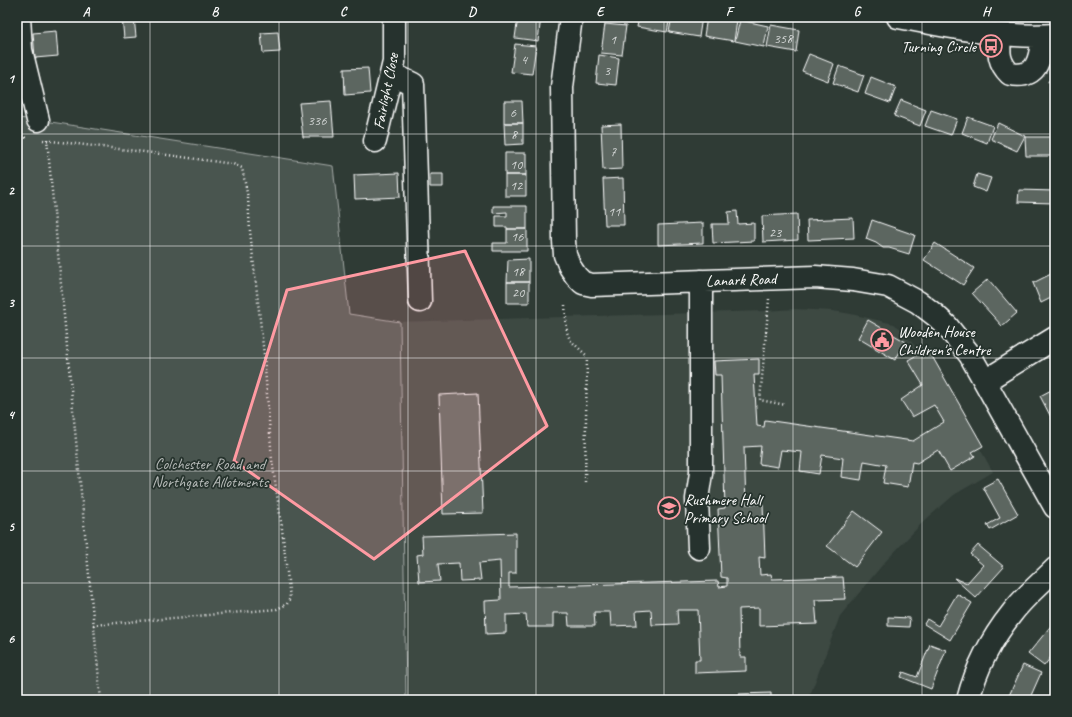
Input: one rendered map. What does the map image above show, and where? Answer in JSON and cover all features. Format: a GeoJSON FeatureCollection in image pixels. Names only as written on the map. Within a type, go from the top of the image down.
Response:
{"type":"FeatureCollection","features":[{"type":"Feature","properties":{"kind":"street"},"geometry":{"type":"LineString","coordinates":[[19,17],[21,50],[37,133]]}},
{"type":"Feature","properties":{"kind":"street","name":"Fairlight Close"},"geometry":{"type":"LineString","coordinates":[[375,141],[394,62],[394,17]]}},
{"type":"Feature","properties":{"kind":"street","name":"Lanark Road"},"geometry":{"type":"LineString","coordinates":[[571,17],[562,87],[564,234],[565,255],[576,276],[583,283],[592,285],[815,277],[853,280],[888,286],[918,302],[947,326],[970,355],[1055,507]]}},
{"type":"Feature","properties":{"kind":"street"},"geometry":{"type":"LineString","coordinates":[[898,17],[1000,34],[1049,35],[1037,66],[1029,72],[1019,75],[1010,74],[1002,64],[999,52],[1000,34]]}},
{"type":"Feature","properties":{"kind":"street"},"geometry":{"type":"LineString","coordinates":[[392,74],[413,84],[420,301]]}},
{"type":"Feature","properties":{"kind":"street"},"geometry":{"type":"LineString","coordinates":[[699,548],[696,500],[701,474],[701,281]]}},
{"type":"Feature","properties":{"kind":"street"},"geometry":{"type":"LineString","coordinates":[[985,381],[1055,338]]}},
{"type":"Feature","properties":{"kind":"street"},"geometry":{"type":"LineString","coordinates":[[968,700],[982,662],[993,638],[1012,612],[1055,569]]}},
{"type":"Feature","properties":{"kind":"path"},"geometry":{"type":"LineString","coordinates":[[17,137],[37,133],[47,141],[153,152],[233,164],[242,168],[248,198],[250,231],[264,355],[272,460],[290,598],[287,604],[277,609],[93,625]]}},
{"type":"Feature","properties":{"kind":"path"},"geometry":{"type":"LineString","coordinates":[[37,133],[47,141],[101,700]]}},
{"type":"Feature","properties":{"kind":"path"},"geometry":{"type":"LineString","coordinates":[[769,298],[760,400],[786,405]]}},
{"type":"Feature","properties":{"kind":"path"},"geometry":{"type":"LineString","coordinates":[[565,305],[567,332],[570,340],[587,356],[585,482]]}},
{"type":"Feature","properties":{"kind":"highlighted area"},"geometry":{"type":"Polygon","coordinates":[[[465,251],[547,426],[374,559],[234,461],[287,290],[465,251]]]}},
{"type":"Feature","properties":{"kind":"shaded area","name":"Rushmere Hall Primary School"},"geometry":{"type":"Polygon","coordinates":[[[796,309],[833,311],[851,314],[894,324],[901,329],[939,376],[993,472],[954,495],[923,522],[884,563],[840,616],[807,700],[404,700],[395,322],[796,309]]]}},
{"type":"Feature","properties":{"kind":"green space","name":"Colchester Road and Northgate Allotments"},"geometry":{"type":"Polygon","coordinates":[[[17,118],[333,166],[349,314],[400,322],[406,700],[17,700],[17,118]]]}},
{"type":"Feature","properties":{"kind":"building"},"geometry":{"type":"Polygon","coordinates":[[[122,17],[134,17],[136,37],[124,38],[122,17]]]}},
{"type":"Feature","properties":{"kind":"building"},"geometry":{"type":"Polygon","coordinates":[[[518,17],[541,17],[538,41],[515,38],[518,17]]]}},
{"type":"Feature","properties":{"kind":"building"},"geometry":{"type":"Polygon","coordinates":[[[639,17],[670,17],[667,32],[637,27],[639,17]]]}},
{"type":"Feature","properties":{"kind":"building"},"geometry":{"type":"Polygon","coordinates":[[[672,17],[702,17],[699,37],[669,32],[672,17]]]}},
{"type":"Feature","properties":{"kind":"building"},"geometry":{"type":"Polygon","coordinates":[[[707,17],[737,20],[734,41],[704,36],[707,17]]]}},
{"type":"Feature","properties":{"kind":"building"},"geometry":{"type":"Polygon","coordinates":[[[740,20],[768,26],[764,47],[735,41],[740,20]]]}},
{"type":"Feature","properties":{"kind":"building"},"geometry":{"type":"Polygon","coordinates":[[[605,24],[626,26],[622,55],[601,53],[605,24]]]}},
{"type":"Feature","properties":{"kind":"building"},"geometry":{"type":"Polygon","coordinates":[[[771,25],[799,30],[796,52],[767,47],[771,25]]]}},
{"type":"Feature","properties":{"kind":"building"},"geometry":{"type":"Polygon","coordinates":[[[56,31],[58,56],[35,58],[33,33],[56,31]]]}},
{"type":"Feature","properties":{"kind":"building"},"geometry":{"type":"Polygon","coordinates":[[[278,32],[280,52],[263,53],[261,33],[278,32]]]}},
{"type":"Feature","properties":{"kind":"building"},"geometry":{"type":"Polygon","coordinates":[[[515,44],[536,46],[532,74],[511,72],[515,44]]]}},
{"type":"Feature","properties":{"kind":"building"},"geometry":{"type":"Polygon","coordinates":[[[809,54],[834,64],[828,81],[802,71],[809,54]]]}},
{"type":"Feature","properties":{"kind":"building"},"geometry":{"type":"Polygon","coordinates":[[[599,55],[619,58],[616,85],[596,83],[599,55]]]}},
{"type":"Feature","properties":{"kind":"building"},"geometry":{"type":"Polygon","coordinates":[[[839,66],[864,75],[858,92],[833,83],[839,66]]]}},
{"type":"Feature","properties":{"kind":"building"},"geometry":{"type":"Polygon","coordinates":[[[368,68],[370,93],[345,95],[344,69],[368,68]]]}},
{"type":"Feature","properties":{"kind":"building"},"geometry":{"type":"Polygon","coordinates":[[[871,77],[896,87],[890,103],[865,94],[871,77]]]}},
{"type":"Feature","properties":{"kind":"building"},"geometry":{"type":"Polygon","coordinates":[[[901,100],[926,110],[920,126],[894,116],[901,100]]]}},
{"type":"Feature","properties":{"kind":"building"},"geometry":{"type":"Polygon","coordinates":[[[331,101],[334,137],[303,137],[299,103],[331,101]]]}},
{"type":"Feature","properties":{"kind":"building"},"geometry":{"type":"Polygon","coordinates":[[[504,101],[522,101],[523,123],[504,123],[504,101]]]}},
{"type":"Feature","properties":{"kind":"building"},"geometry":{"type":"Polygon","coordinates":[[[931,110],[957,119],[951,135],[925,126],[931,110]]]}},
{"type":"Feature","properties":{"kind":"building"},"geometry":{"type":"Polygon","coordinates":[[[968,117],[993,126],[987,143],[962,133],[968,117]]]}},
{"type":"Feature","properties":{"kind":"building"},"geometry":{"type":"Polygon","coordinates":[[[504,123],[523,123],[523,144],[505,145],[504,123]]]}},
{"type":"Feature","properties":{"kind":"building"},"geometry":{"type":"Polygon","coordinates":[[[998,123],[1025,136],[1017,151],[991,139],[998,123]]]}},
{"type":"Feature","properties":{"kind":"building"},"geometry":{"type":"Polygon","coordinates":[[[621,124],[622,169],[603,170],[601,125],[621,124]]]}},
{"type":"Feature","properties":{"kind":"building"},"geometry":{"type":"Polygon","coordinates":[[[1025,137],[1055,137],[1055,156],[1026,156],[1025,137]]]}},
{"type":"Feature","properties":{"kind":"building"},"geometry":{"type":"Polygon","coordinates":[[[505,153],[526,153],[526,175],[505,175],[505,153]]]}},
{"type":"Feature","properties":{"kind":"building"},"geometry":{"type":"Polygon","coordinates":[[[399,173],[400,197],[355,199],[354,175],[399,173]]]}},
{"type":"Feature","properties":{"kind":"building"},"geometry":{"type":"Polygon","coordinates":[[[430,174],[443,174],[443,187],[430,187],[430,174]]]}},
{"type":"Feature","properties":{"kind":"building"},"geometry":{"type":"Polygon","coordinates":[[[977,174],[991,178],[986,192],[973,187],[977,174]]]}},
{"type":"Feature","properties":{"kind":"building"},"geometry":{"type":"Polygon","coordinates":[[[505,175],[526,175],[526,196],[505,196],[505,175]]]}},
{"type":"Feature","properties":{"kind":"building"},"geometry":{"type":"Polygon","coordinates":[[[623,178],[624,225],[605,225],[603,179],[623,178]]]}},
{"type":"Feature","properties":{"kind":"building"},"geometry":{"type":"Polygon","coordinates":[[[1019,190],[1054,191],[1054,203],[1018,202],[1019,190]]]}},
{"type":"Feature","properties":{"kind":"building"},"geometry":{"type":"Polygon","coordinates":[[[493,206],[527,206],[527,229],[507,229],[507,227],[496,227],[496,216],[507,216],[507,212],[493,213],[493,206]]]}},
{"type":"Feature","properties":{"kind":"building"},"geometry":{"type":"Polygon","coordinates":[[[737,211],[738,224],[754,223],[754,241],[713,243],[712,224],[729,224],[728,212],[737,211]]]}},
{"type":"Feature","properties":{"kind":"building"},"geometry":{"type":"Polygon","coordinates":[[[797,214],[798,240],[763,242],[762,216],[797,214]]]}},
{"type":"Feature","properties":{"kind":"building"},"geometry":{"type":"Polygon","coordinates":[[[853,218],[854,238],[808,240],[807,220],[853,218]]]}},
{"type":"Feature","properties":{"kind":"building"},"geometry":{"type":"Polygon","coordinates":[[[872,220],[915,235],[909,254],[889,248],[883,248],[866,239],[872,220]]]}},
{"type":"Feature","properties":{"kind":"building"},"geometry":{"type":"Polygon","coordinates":[[[703,223],[703,243],[658,245],[658,225],[703,223]]]}},
{"type":"Feature","properties":{"kind":"building"},"geometry":{"type":"Polygon","coordinates":[[[507,229],[527,229],[527,251],[493,251],[493,243],[507,243],[507,229]]]}},
{"type":"Feature","properties":{"kind":"building"},"geometry":{"type":"Polygon","coordinates":[[[935,243],[974,268],[963,285],[924,260],[935,243]]]}},
{"type":"Feature","properties":{"kind":"building"},"geometry":{"type":"Polygon","coordinates":[[[529,259],[529,282],[507,282],[508,260],[529,259]]]}},
{"type":"Feature","properties":{"kind":"building"},"geometry":{"type":"Polygon","coordinates":[[[1055,272],[1055,296],[1041,303],[1033,283],[1055,272]]]}},
{"type":"Feature","properties":{"kind":"building"},"geometry":{"type":"Polygon","coordinates":[[[988,279],[1017,313],[1002,326],[972,293],[988,279]]]}},
{"type":"Feature","properties":{"kind":"building"},"geometry":{"type":"Polygon","coordinates":[[[507,282],[529,282],[529,303],[507,303],[507,282]]]}},
{"type":"Feature","properties":{"kind":"building","name":"Wooden House Children's Centre"},"geometry":{"type":"Polygon","coordinates":[[[868,320],[906,342],[895,360],[858,338],[868,320]]]}},
{"type":"Feature","properties":{"kind":"building"},"geometry":{"type":"Polygon","coordinates":[[[928,349],[983,446],[972,452],[975,456],[950,471],[938,450],[917,463],[912,462],[908,487],[883,483],[886,465],[864,461],[861,480],[841,477],[843,458],[822,455],[819,474],[800,471],[802,452],[781,450],[778,467],[759,464],[761,446],[744,447],[746,504],[763,504],[765,558],[759,557],[760,575],[771,574],[772,579],[843,577],[845,599],[815,600],[817,624],[759,626],[759,608],[739,609],[740,657],[746,657],[746,671],[695,673],[695,660],[700,660],[698,610],[677,610],[678,624],[652,625],[651,610],[636,611],[637,625],[611,626],[610,612],[594,612],[595,626],[569,626],[568,613],[553,613],[553,627],[527,627],[526,614],[506,615],[506,633],[486,634],[485,601],[501,600],[500,561],[479,563],[481,580],[460,581],[459,563],[438,564],[440,581],[419,582],[417,555],[423,554],[422,536],[516,533],[516,573],[509,573],[509,587],[718,581],[719,587],[727,586],[727,578],[721,577],[718,509],[725,508],[721,375],[715,375],[714,361],[759,359],[759,375],[754,375],[757,426],[764,427],[765,420],[913,441],[944,422],[934,405],[912,417],[901,400],[923,385],[908,360],[928,349]]]}},
{"type":"Feature","properties":{"kind":"building"},"geometry":{"type":"Polygon","coordinates":[[[1055,388],[1055,425],[1040,396],[1055,388]]]}},
{"type":"Feature","properties":{"kind":"building"},"geometry":{"type":"Polygon","coordinates":[[[478,393],[483,513],[443,514],[439,395],[478,393]]]}},
{"type":"Feature","properties":{"kind":"building"},"geometry":{"type":"Polygon","coordinates":[[[998,479],[1018,514],[990,530],[987,525],[1000,518],[983,487],[998,479]]]}},
{"type":"Feature","properties":{"kind":"building"},"geometry":{"type":"Polygon","coordinates":[[[854,511],[882,532],[855,567],[827,546],[854,511]]]}},
{"type":"Feature","properties":{"kind":"building"},"geometry":{"type":"Polygon","coordinates":[[[978,545],[1004,567],[976,598],[954,578],[967,583],[983,565],[970,554],[978,545]]]}},
{"type":"Feature","properties":{"kind":"building"},"geometry":{"type":"Polygon","coordinates":[[[957,594],[972,603],[950,640],[924,624],[927,619],[938,626],[957,594]]]}},
{"type":"Feature","properties":{"kind":"building"},"geometry":{"type":"Polygon","coordinates":[[[888,617],[910,618],[909,627],[888,626],[888,617]]]}},
{"type":"Feature","properties":{"kind":"building"},"geometry":{"type":"Polygon","coordinates":[[[1054,622],[1055,654],[1054,653],[1044,666],[1028,654],[1054,622]]]}},
{"type":"Feature","properties":{"kind":"building"},"geometry":{"type":"Polygon","coordinates":[[[930,644],[946,650],[931,689],[901,677],[903,672],[917,677],[930,644]]]}},
{"type":"Feature","properties":{"kind":"building"},"geometry":{"type":"Polygon","coordinates":[[[1023,665],[1041,673],[1029,700],[1007,700],[1023,665]]]}},
{"type":"Feature","properties":{"kind":"building"},"geometry":{"type":"Polygon","coordinates":[[[771,693],[771,700],[739,700],[739,694],[771,693]]]}},
{"type":"Feature","properties":{"kind":"place","name":"Turning Circle"},"geometry":{"type":"Point","coordinates":[991,46]}},
{"type":"Feature","properties":{"kind":"place","name":"Wooden House Children's Centre"},"geometry":{"type":"Point","coordinates":[882,340]}},
{"type":"Feature","properties":{"kind":"place","name":"Rushmere Hall Primary School"},"geometry":{"type":"Point","coordinates":[669,508]}}]}
